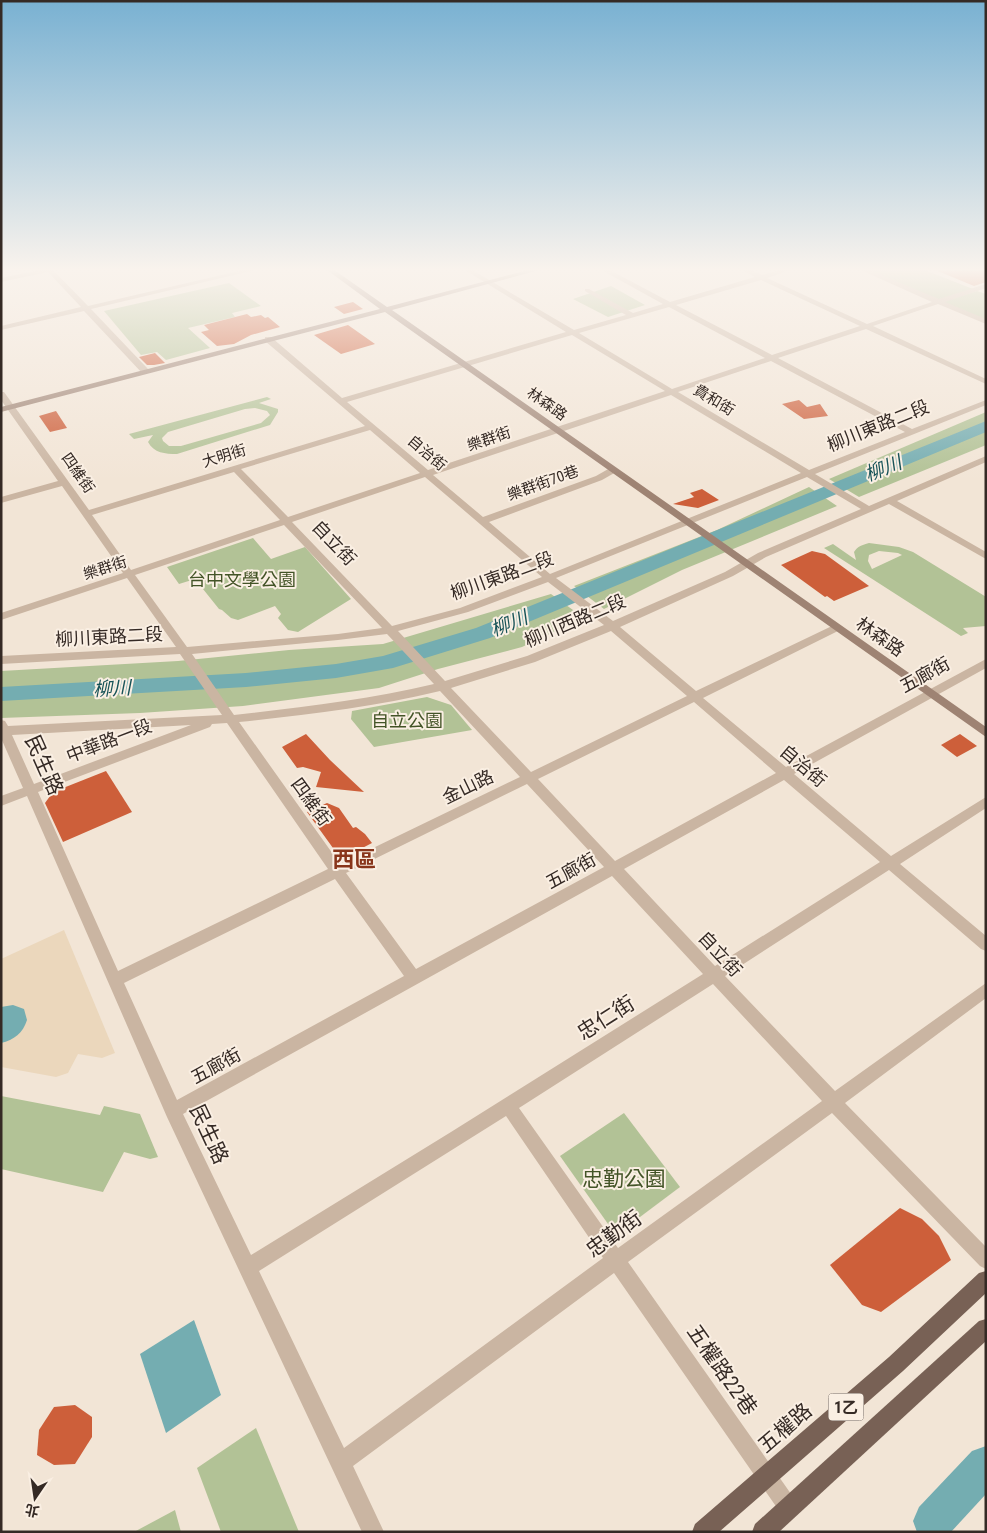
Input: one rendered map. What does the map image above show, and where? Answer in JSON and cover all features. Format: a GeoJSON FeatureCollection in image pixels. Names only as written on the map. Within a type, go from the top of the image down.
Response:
{"type":"FeatureCollection","features":[{"type":"Feature","properties":{"kind":"main road"},"geometry":{"type":"LineString","coordinates":[[6,408],[268,339]]}},
{"type":"Feature","properties":{"kind":"main road","name":"林森路"},"geometry":{"type":"LineString","coordinates":[[428,339],[556,431],[986,733]]}},
{"type":"Feature","properties":{"kind":"main road","name":"五權路"},"geometry":{"type":"LineString","coordinates":[[703,1532],[896,1364],[986,1280]]}},
{"type":"Feature","properties":{"kind":"main road","name":"1乙"},"geometry":{"type":"LineString","coordinates":[[763,1532],[986,1328]]}},
{"type":"Feature","properties":{"kind":"street"},"geometry":{"type":"LineString","coordinates":[[114,339],[145,372]]}},
{"type":"Feature","properties":{"kind":"street","name":"自治街"},"geometry":{"type":"LineString","coordinates":[[268,339],[564,591],[612,626],[694,698],[986,945]]}},
{"type":"Feature","properties":{"kind":"street"},"geometry":{"type":"LineString","coordinates":[[340,401],[550,339]]}},
{"type":"Feature","properties":{"kind":"street","name":"貴和街"},"geometry":{"type":"LineString","coordinates":[[583,339],[869,510]]}},
{"type":"Feature","properties":{"kind":"street"},"geometry":{"type":"LineString","coordinates":[[735,339],[910,431]]}},
{"type":"Feature","properties":{"kind":"street","name":"樂群街"},"geometry":{"type":"LineString","coordinates":[[1,618],[829,339]]}},
{"type":"Feature","properties":{"kind":"street"},"geometry":{"type":"LineString","coordinates":[[893,339],[986,382]]}},
{"type":"Feature","properties":{"kind":"street","name":"四維街"},"geometry":{"type":"LineString","coordinates":[[1,394],[6,408],[64,482],[414,977]]}},
{"type":"Feature","properties":{"kind":"street","name":"柳川東路二段"},"geometry":{"type":"LineString","coordinates":[[1,660],[184,651],[291,643],[390,630],[464,610],[986,402]]}},
{"type":"Feature","properties":{"kind":"street","name":"大明街"},"geometry":{"type":"LineString","coordinates":[[86,514],[370,427]]}},
{"type":"Feature","properties":{"kind":"street","name":"柳川西路二段"},"geometry":{"type":"LineString","coordinates":[[2,728],[230,719],[338,707],[443,686],[531,659],[612,626],[889,500],[986,459]]}},
{"type":"Feature","properties":{"kind":"street","name":"自立街"},"geometry":{"type":"LineString","coordinates":[[235,468],[404,644],[833,1101],[986,1260]]}},
{"type":"Feature","properties":{"kind":"street","name":"樂群街70巷"},"geometry":{"type":"LineString","coordinates":[[482,521],[599,478],[613,470]]}},
{"type":"Feature","properties":{"kind":"street"},"geometry":{"type":"LineString","coordinates":[[1,500],[64,482]]}},
{"type":"Feature","properties":{"kind":"street"},"geometry":{"type":"LineString","coordinates":[[889,500],[986,556]]}},
{"type":"Feature","properties":{"kind":"street","name":"金山路"},"geometry":{"type":"LineString","coordinates":[[115,980],[836,628]]}},
{"type":"Feature","properties":{"kind":"street","name":"五廊街"},"geometry":{"type":"LineString","coordinates":[[174,1111],[986,663]]}},
{"type":"Feature","properties":{"kind":"street","name":"中華路一段"},"geometry":{"type":"LineString","coordinates":[[1,801],[181,733],[230,719]]}},
{"type":"Feature","properties":{"kind":"street","name":"民生路"},"geometry":{"type":"LineString","coordinates":[[2,728],[174,1111],[373,1532]]}},
{"type":"Feature","properties":{"kind":"street","name":"忠仁街"},"geometry":{"type":"LineString","coordinates":[[248,1268],[508,1106],[986,802]]}},
{"type":"Feature","properties":{"kind":"street","name":"忠勤街"},"geometry":{"type":"LineString","coordinates":[[341,1462],[732,1177],[986,988]]}},
{"type":"Feature","properties":{"kind":"street","name":"五權路22巷"},"geometry":{"type":"LineString","coordinates":[[508,1106],[789,1508]]}},
{"type":"Feature","properties":{"kind":"green space"},"geometry":{"type":"Polygon","coordinates":[[[127,339],[200,339],[210,348],[166,360],[157,352],[141,355],[127,339]]]}},
{"type":"Feature","properties":{"kind":"green space"},"geometry":{"type":"Polygon","coordinates":[[[267,397],[271,399],[259,403],[278,409],[270,425],[177,454],[164,453],[153,449],[148,442],[153,435],[134,439],[129,434],[267,397]],[[255,408],[245,409],[168,432],[162,438],[169,446],[181,446],[261,423],[270,415],[267,411],[255,408]]]}},
{"type":"Feature","properties":{"kind":"green space"},"geometry":{"type":"Polygon","coordinates":[[[986,412],[986,445],[859,497],[829,479],[986,412]]]}},
{"type":"Feature","properties":{"kind":"green space"},"geometry":{"type":"Polygon","coordinates":[[[809,487],[837,506],[682,570],[604,609],[574,586],[717,530],[809,487]]]}},
{"type":"Feature","properties":{"kind":"green space","name":"台中文學公園"},"geometry":{"type":"Polygon","coordinates":[[[253,538],[271,559],[305,547],[351,599],[298,632],[288,630],[278,618],[281,614],[275,606],[238,620],[231,618],[219,609],[195,579],[179,584],[167,567],[253,538]]]}},
{"type":"Feature","properties":{"kind":"green space"},"geometry":{"type":"Polygon","coordinates":[[[869,543],[899,547],[913,552],[986,597],[986,626],[963,628],[968,633],[961,636],[824,548],[833,544],[856,560],[854,552],[859,547],[869,543]],[[879,551],[869,555],[868,561],[872,569],[902,555],[879,551]]]}},
{"type":"Feature","properties":{"kind":"green space"},"geometry":{"type":"Polygon","coordinates":[[[551,594],[584,618],[522,647],[438,669],[379,688],[243,706],[140,713],[1,718],[1,671],[178,661],[289,650],[383,644],[551,594]]]}},
{"type":"Feature","properties":{"kind":"green space","name":"自立公園"},"geometry":{"type":"Polygon","coordinates":[[[427,697],[451,705],[472,730],[374,747],[351,719],[352,711],[427,697]]]}},
{"type":"Feature","properties":{"kind":"green space"},"geometry":{"type":"Polygon","coordinates":[[[1,1096],[100,1115],[104,1106],[140,1114],[158,1157],[150,1159],[124,1152],[103,1192],[1,1169],[1,1096]]]}},
{"type":"Feature","properties":{"kind":"green space","name":"忠勤公園"},"geometry":{"type":"Polygon","coordinates":[[[624,1113],[680,1187],[620,1232],[613,1231],[560,1156],[624,1113]]]}},
{"type":"Feature","properties":{"kind":"green space"},"geometry":{"type":"Polygon","coordinates":[[[256,1428],[299,1532],[221,1532],[197,1468],[256,1428]]]}},
{"type":"Feature","properties":{"kind":"green space"},"geometry":{"type":"Polygon","coordinates":[[[175,1510],[181,1532],[134,1532],[175,1510]]]}},
{"type":"Feature","properties":{"kind":"shaded area"},"geometry":{"type":"Polygon","coordinates":[[[64,930],[115,1053],[102,1058],[78,1054],[68,1073],[56,1077],[1,1067],[1,959],[64,930]]]}},
{"type":"Feature","properties":{"kind":"water"},"geometry":{"type":"Polygon","coordinates":[[[13,1005],[24,1009],[27,1020],[23,1029],[17,1035],[1,1043],[1,1007],[13,1005]]]}},
{"type":"Feature","properties":{"kind":"water"},"geometry":{"type":"Polygon","coordinates":[[[194,1320],[221,1395],[166,1433],[140,1354],[194,1320]]]}},
{"type":"Feature","properties":{"kind":"building"},"geometry":{"type":"Polygon","coordinates":[[[208,339],[244,339],[234,344],[217,346],[208,339]]]}},
{"type":"Feature","properties":{"kind":"building"},"geometry":{"type":"Polygon","coordinates":[[[319,339],[367,339],[375,344],[341,354],[319,339]]]}},
{"type":"Feature","properties":{"kind":"building"},"geometry":{"type":"Polygon","coordinates":[[[155,353],[165,363],[147,365],[139,357],[155,353]]]}},
{"type":"Feature","properties":{"kind":"building"},"geometry":{"type":"Polygon","coordinates":[[[799,400],[807,407],[820,404],[828,416],[804,419],[782,404],[799,400]]]}},
{"type":"Feature","properties":{"kind":"building"},"geometry":{"type":"Polygon","coordinates":[[[56,411],[67,428],[50,432],[39,416],[56,411]]]}},
{"type":"Feature","properties":{"kind":"building"},"geometry":{"type":"Polygon","coordinates":[[[702,489],[719,500],[698,508],[673,504],[694,497],[690,493],[702,489]]]}},
{"type":"Feature","properties":{"kind":"building"},"geometry":{"type":"Polygon","coordinates":[[[812,551],[825,554],[869,586],[834,601],[827,596],[825,597],[781,565],[812,551]]]}},
{"type":"Feature","properties":{"kind":"building"},"geometry":{"type":"Polygon","coordinates":[[[306,734],[364,792],[316,787],[321,772],[303,767],[297,768],[282,747],[306,734]]]}},
{"type":"Feature","properties":{"kind":"building"},"geometry":{"type":"Polygon","coordinates":[[[960,734],[977,746],[957,757],[941,745],[960,734]]]}},
{"type":"Feature","properties":{"kind":"building"},"geometry":{"type":"Polygon","coordinates":[[[106,771],[132,812],[63,842],[45,803],[53,792],[106,771]]]}},
{"type":"Feature","properties":{"kind":"building"},"geometry":{"type":"Polygon","coordinates":[[[327,803],[339,808],[353,828],[356,827],[365,834],[372,843],[345,857],[338,855],[307,812],[327,803]]]}},
{"type":"Feature","properties":{"kind":"building"},"geometry":{"type":"Polygon","coordinates":[[[900,1208],[922,1219],[939,1236],[951,1260],[881,1312],[862,1305],[830,1265],[900,1208]]]}},
{"type":"Feature","properties":{"kind":"building"},"geometry":{"type":"Polygon","coordinates":[[[75,1405],[92,1417],[92,1437],[75,1464],[54,1465],[37,1455],[39,1430],[54,1407],[75,1405]]]}},
{"type":"Feature","properties":{"kind":"waterway","name":"柳川"},"geometry":{"type":"LineString","coordinates":[[1,694],[246,680],[336,671],[385,663],[483,633],[986,426]]}},
{"type":"Feature","properties":{"kind":"waterway"},"geometry":{"type":"LineString","coordinates":[[933,1521],[986,1465]]}},
{"type":"Feature","properties":{"kind":"district","name":"西區"},"geometry":{"type":"Point","coordinates":[354,859]}}]}
